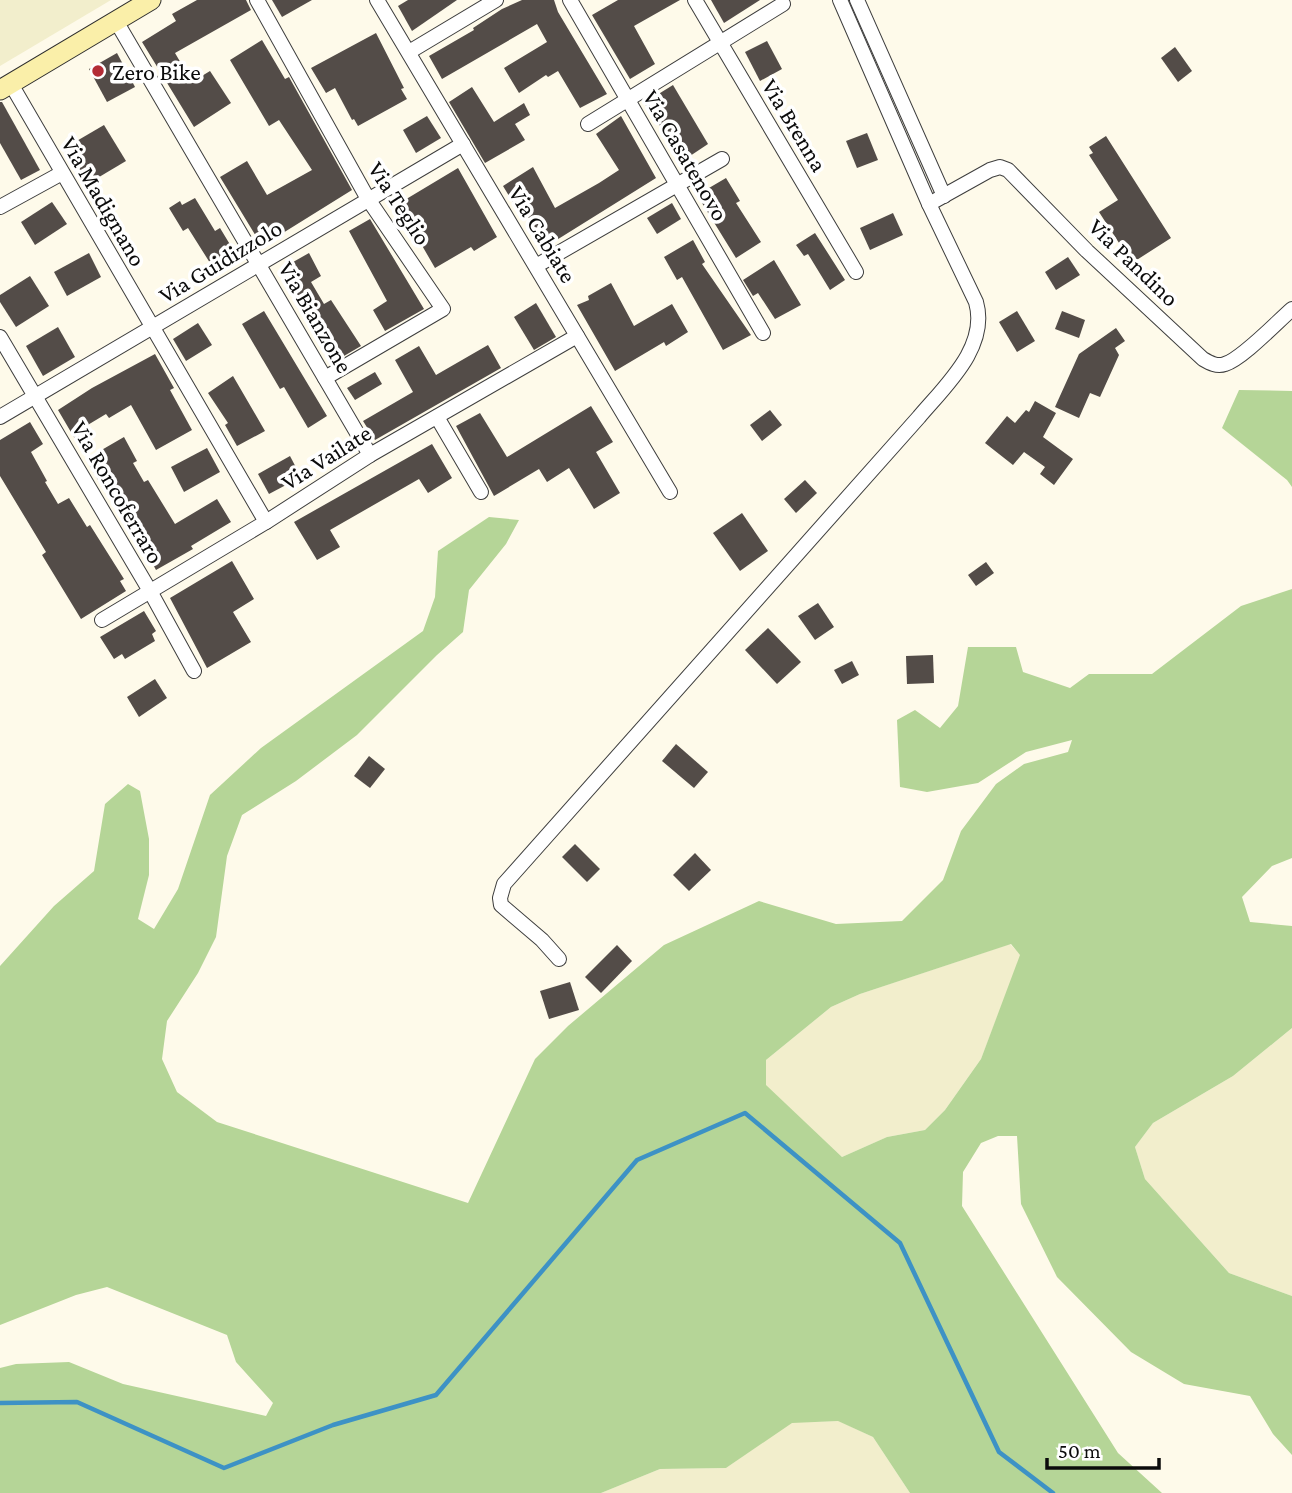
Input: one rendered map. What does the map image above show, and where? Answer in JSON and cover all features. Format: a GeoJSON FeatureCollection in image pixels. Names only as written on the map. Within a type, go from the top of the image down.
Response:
{"type":"FeatureCollection","features":[{"type":"Feature","properties":{"kind":"street"},"geometry":{"type":"LineString","coordinates":[[5,87],[151,0]]}},
{"type":"Feature","properties":{"kind":"street","name":"Via Teglio"},"geometry":{"type":"LineString","coordinates":[[257,0],[368,199],[443,309],[325,378]]}},
{"type":"Feature","properties":{"kind":"street","name":"Via Cabiate"},"geometry":{"type":"LineString","coordinates":[[377,0],[670,492]]}},
{"type":"Feature","properties":{"kind":"street"},"geometry":{"type":"LineString","coordinates":[[409,52],[496,0]]}},
{"type":"Feature","properties":{"kind":"street","name":"Via Casatenovo"},"geometry":{"type":"LineString","coordinates":[[569,0],[763,333]]}},
{"type":"Feature","properties":{"kind":"street","name":"Via Brenna"},"geometry":{"type":"LineString","coordinates":[[695,0],[856,272]]}},
{"type":"Feature","properties":{"kind":"street"},"geometry":{"type":"LineString","coordinates":[[559,959],[542,940],[501,905],[504,884],[919,417],[958,370],[972,346],[978,325],[976,302],[929,204],[840,0]]}},
{"type":"Feature","properties":{"kind":"street"},"geometry":{"type":"LineString","coordinates":[[857,0],[944,196]]}},
{"type":"Feature","properties":{"kind":"street"},"geometry":{"type":"LineString","coordinates":[[588,124],[783,4]]}},
{"type":"Feature","properties":{"kind":"street","name":"Via Bianzone"},"geometry":{"type":"LineString","coordinates":[[116,21],[370,455]]}},
{"type":"Feature","properties":{"kind":"street","name":"Via Madignano"},"geometry":{"type":"LineString","coordinates":[[5,87],[62,173],[266,522]]}},
{"type":"Feature","properties":{"kind":"street","name":"Via Guidizzolo"},"geometry":{"type":"LineString","coordinates":[[0,417],[463,144]]}},
{"type":"Feature","properties":{"kind":"street"},"geometry":{"type":"LineString","coordinates":[[536,266],[722,159]]}},
{"type":"Feature","properties":{"kind":"street","name":"Via Pandino"},"geometry":{"type":"LineString","coordinates":[[929,204],[993,168],[1008,170],[1087,251],[1211,364],[1229,362],[1292,309]]}},
{"type":"Feature","properties":{"kind":"street"},"geometry":{"type":"LineString","coordinates":[[0,207],[62,173]]}},
{"type":"Feature","properties":{"kind":"street","name":"Via Vailate"},"geometry":{"type":"LineString","coordinates":[[102,620],[266,522],[370,455],[577,336]]}},
{"type":"Feature","properties":{"kind":"street","name":"Via Roncoferraro"},"geometry":{"type":"LineString","coordinates":[[0,337],[150,591],[194,671]]}},
{"type":"Feature","properties":{"kind":"street"},"geometry":{"type":"LineString","coordinates":[[436,417],[481,492]]}},
{"type":"Feature","properties":{"kind":"shaded area"},"geometry":{"type":"Polygon","coordinates":[[[0,0],[111,0],[0,66],[0,0]]]}},
{"type":"Feature","properties":{"kind":"shaded area"},"geometry":{"type":"Polygon","coordinates":[[[1010,944],[1021,955],[981,1059],[945,1110],[925,1130],[887,1137],[842,1157],[765,1085],[766,1060],[831,1007],[860,994],[1010,944]]]}},
{"type":"Feature","properties":{"kind":"shaded area"},"geometry":{"type":"Polygon","coordinates":[[[1292,1028],[1292,1296],[1229,1273],[1145,1179],[1135,1147],[1153,1123],[1233,1076],[1292,1028]]]}},
{"type":"Feature","properties":{"kind":"shaded area"},"geometry":{"type":"Polygon","coordinates":[[[839,1421],[873,1437],[910,1493],[601,1493],[660,1469],[726,1468],[792,1422],[839,1421]]]}},
{"type":"Feature","properties":{"kind":"green space"},"geometry":{"type":"Polygon","coordinates":[[[1239,390],[1292,391],[1292,487],[1287,480],[1222,428],[1239,390]]]}},
{"type":"Feature","properties":{"kind":"green space"},"geometry":{"type":"Polygon","coordinates":[[[489,517],[519,520],[506,544],[469,590],[463,632],[357,735],[296,781],[242,815],[227,856],[216,937],[198,973],[167,1021],[162,1059],[177,1092],[217,1122],[468,1203],[535,1059],[568,1026],[664,945],[759,901],[836,924],[902,921],[943,880],[961,831],[996,784],[1024,764],[1068,752],[1072,740],[1026,752],[978,783],[927,792],[900,787],[897,720],[915,710],[940,728],[958,706],[968,647],[1016,647],[1023,672],[1070,688],[1089,674],[1152,674],[1241,606],[1292,589],[1292,858],[1272,866],[1242,897],[1250,922],[1292,926],[1292,1028],[1233,1076],[1153,1123],[1135,1147],[1145,1179],[1229,1273],[1292,1296],[1292,1455],[1273,1434],[1250,1396],[1184,1384],[1131,1352],[1057,1277],[1021,1204],[1017,1136],[998,1136],[981,1143],[963,1172],[962,1206],[1118,1453],[1162,1493],[910,1493],[873,1437],[838,1421],[792,1423],[726,1468],[660,1469],[601,1493],[0,1493],[0,1368],[16,1364],[69,1362],[123,1384],[266,1416],[273,1403],[236,1362],[227,1335],[107,1287],[76,1295],[0,1325],[0,966],[54,906],[94,871],[105,804],[128,784],[140,791],[149,839],[149,875],[138,919],[154,929],[178,889],[210,795],[261,748],[423,631],[435,597],[438,551],[489,517]],[[1011,944],[860,994],[831,1007],[766,1060],[766,1085],[842,1157],[887,1137],[925,1130],[945,1110],[981,1059],[1020,955],[1011,944]]]}},
{"type":"Feature","properties":{"kind":"building"},"geometry":{"type":"Polygon","coordinates":[[[197,0],[246,0],[251,10],[175,53],[192,82],[210,71],[231,103],[194,127],[142,42],[176,21],[172,14],[197,0]]]}},
{"type":"Feature","properties":{"kind":"building"},"geometry":{"type":"Polygon","coordinates":[[[272,0],[312,0],[282,17],[272,0]]]}},
{"type":"Feature","properties":{"kind":"building"},"geometry":{"type":"Polygon","coordinates":[[[408,0],[457,0],[412,31],[398,6],[408,0]]]}},
{"type":"Feature","properties":{"kind":"building"},"geometry":{"type":"Polygon","coordinates":[[[522,0],[554,0],[558,12],[607,94],[580,108],[558,71],[548,77],[546,75],[519,93],[504,68],[547,42],[537,24],[442,79],[429,56],[474,30],[473,28],[502,9],[522,0]]]}},
{"type":"Feature","properties":{"kind":"building"},"geometry":{"type":"Polygon","coordinates":[[[618,0],[680,0],[634,26],[655,64],[630,79],[592,15],[618,0]]]}},
{"type":"Feature","properties":{"kind":"building"},"geometry":{"type":"Polygon","coordinates":[[[711,0],[760,0],[724,23],[711,0]]]}},
{"type":"Feature","properties":{"kind":"building"},"geometry":{"type":"Polygon","coordinates":[[[376,33],[407,99],[358,126],[335,88],[326,93],[311,68],[376,33]]]}},
{"type":"Feature","properties":{"kind":"building"},"geometry":{"type":"Polygon","coordinates":[[[262,40],[285,79],[289,77],[352,190],[262,246],[220,177],[247,161],[267,195],[312,170],[279,120],[269,126],[230,60],[262,40]]]}},
{"type":"Feature","properties":{"kind":"building"},"geometry":{"type":"Polygon","coordinates":[[[767,41],[782,69],[760,81],[745,52],[767,41]]]}},
{"type":"Feature","properties":{"kind":"building"},"geometry":{"type":"Polygon","coordinates":[[[1175,47],[1192,71],[1178,82],[1161,58],[1175,47]]]}},
{"type":"Feature","properties":{"kind":"building"},"geometry":{"type":"Polygon","coordinates":[[[117,53],[135,87],[107,102],[89,69],[117,53]]]}},
{"type":"Feature","properties":{"kind":"building"},"geometry":{"type":"Polygon","coordinates":[[[673,85],[708,144],[684,160],[644,103],[673,85]]]}},
{"type":"Feature","properties":{"kind":"building"},"geometry":{"type":"Polygon","coordinates":[[[472,87],[494,122],[524,103],[530,115],[515,124],[525,140],[485,163],[449,102],[472,87]]]}},
{"type":"Feature","properties":{"kind":"building"},"geometry":{"type":"Polygon","coordinates":[[[0,102],[40,170],[21,180],[0,143],[0,102]]]}},
{"type":"Feature","properties":{"kind":"building"},"geometry":{"type":"Polygon","coordinates":[[[427,116],[441,138],[416,153],[403,130],[427,116]]]}},
{"type":"Feature","properties":{"kind":"building"},"geometry":{"type":"Polygon","coordinates":[[[621,116],[656,178],[547,246],[521,206],[517,209],[503,186],[533,167],[555,208],[599,183],[619,170],[596,134],[621,116]]]}},
{"type":"Feature","properties":{"kind":"building"},"geometry":{"type":"Polygon","coordinates":[[[104,125],[126,161],[84,186],[63,149],[104,125]]]}},
{"type":"Feature","properties":{"kind":"building"},"geometry":{"type":"Polygon","coordinates":[[[867,133],[878,160],[857,168],[846,141],[867,133]]]}},
{"type":"Feature","properties":{"kind":"building"},"geometry":{"type":"Polygon","coordinates":[[[1106,136],[1171,238],[1132,263],[1099,212],[1118,200],[1089,155],[1093,153],[1089,147],[1106,136]]]}},
{"type":"Feature","properties":{"kind":"building"},"geometry":{"type":"Polygon","coordinates":[[[458,168],[497,237],[474,251],[471,247],[435,268],[398,204],[458,168]]]}},
{"type":"Feature","properties":{"kind":"building"},"geometry":{"type":"Polygon","coordinates":[[[726,178],[740,201],[736,203],[761,242],[736,258],[697,195],[726,178]]]}},
{"type":"Feature","properties":{"kind":"building"},"geometry":{"type":"Polygon","coordinates":[[[195,198],[215,231],[220,228],[240,261],[217,274],[188,228],[183,231],[169,208],[180,201],[182,205],[195,198]]]}},
{"type":"Feature","properties":{"kind":"building"},"geometry":{"type":"Polygon","coordinates":[[[52,202],[67,224],[35,245],[21,222],[52,202]]]}},
{"type":"Feature","properties":{"kind":"building"},"geometry":{"type":"Polygon","coordinates":[[[672,203],[681,219],[657,234],[647,218],[672,203]]]}},
{"type":"Feature","properties":{"kind":"building"},"geometry":{"type":"Polygon","coordinates":[[[893,213],[903,235],[870,250],[860,228],[893,213]]]}},
{"type":"Feature","properties":{"kind":"building"},"geometry":{"type":"Polygon","coordinates":[[[370,219],[424,309],[385,331],[373,310],[387,301],[349,231],[370,219]]]}},
{"type":"Feature","properties":{"kind":"building"},"geometry":{"type":"Polygon","coordinates":[[[815,233],[845,280],[830,290],[808,254],[804,256],[796,245],[815,233]]]}},
{"type":"Feature","properties":{"kind":"building"},"geometry":{"type":"Polygon","coordinates":[[[693,240],[705,262],[702,264],[751,335],[723,350],[682,277],[677,280],[664,257],[693,240]]]}},
{"type":"Feature","properties":{"kind":"building"},"geometry":{"type":"Polygon","coordinates":[[[89,253],[101,277],[67,296],[54,272],[89,253]]]}},
{"type":"Feature","properties":{"kind":"building"},"geometry":{"type":"Polygon","coordinates":[[[309,253],[321,276],[311,282],[324,304],[331,300],[361,346],[332,363],[279,270],[309,253]]]}},
{"type":"Feature","properties":{"kind":"building"},"geometry":{"type":"Polygon","coordinates":[[[1068,257],[1080,275],[1056,290],[1045,272],[1068,257]]]}},
{"type":"Feature","properties":{"kind":"building"},"geometry":{"type":"Polygon","coordinates":[[[774,260],[801,305],[775,319],[758,293],[753,296],[743,280],[774,260]]]}},
{"type":"Feature","properties":{"kind":"building"},"geometry":{"type":"Polygon","coordinates":[[[30,276],[49,306],[16,327],[0,302],[0,295],[30,276]]]}},
{"type":"Feature","properties":{"kind":"building"},"geometry":{"type":"Polygon","coordinates":[[[611,283],[634,326],[672,304],[688,332],[666,346],[664,342],[615,371],[577,305],[589,300],[588,296],[611,283]]]}},
{"type":"Feature","properties":{"kind":"building"},"geometry":{"type":"Polygon","coordinates":[[[536,303],[556,337],[534,350],[514,317],[536,303]]]}},
{"type":"Feature","properties":{"kind":"building"},"geometry":{"type":"Polygon","coordinates":[[[264,311],[327,416],[308,428],[284,387],[280,389],[242,324],[264,311]]]}},
{"type":"Feature","properties":{"kind":"building"},"geometry":{"type":"Polygon","coordinates":[[[1017,311],[1035,341],[1017,352],[999,322],[1017,311]]]}},
{"type":"Feature","properties":{"kind":"building"},"geometry":{"type":"Polygon","coordinates":[[[1062,311],[1085,320],[1079,338],[1055,329],[1062,311]]]}},
{"type":"Feature","properties":{"kind":"building"},"geometry":{"type":"Polygon","coordinates":[[[198,323],[212,345],[186,361],[173,339],[198,323]]]}},
{"type":"Feature","properties":{"kind":"building"},"geometry":{"type":"Polygon","coordinates":[[[58,327],[75,357],[43,376],[26,346],[58,327]]]}},
{"type":"Feature","properties":{"kind":"building"},"geometry":{"type":"Polygon","coordinates":[[[1116,328],[1125,341],[1115,348],[1119,355],[1100,397],[1090,393],[1079,418],[1055,407],[1079,354],[1116,328]]]}},
{"type":"Feature","properties":{"kind":"building"},"geometry":{"type":"Polygon","coordinates":[[[488,345],[501,368],[375,440],[363,421],[413,392],[395,360],[419,346],[436,375],[488,345]]]}},
{"type":"Feature","properties":{"kind":"building"},"geometry":{"type":"Polygon","coordinates":[[[155,354],[174,388],[170,390],[192,430],[156,450],[131,405],[109,418],[106,414],[86,426],[88,431],[75,439],[58,410],[155,354]]]}},
{"type":"Feature","properties":{"kind":"building"},"geometry":{"type":"Polygon","coordinates":[[[375,372],[382,384],[355,400],[347,388],[375,372]]]}},
{"type":"Feature","properties":{"kind":"building"},"geometry":{"type":"Polygon","coordinates":[[[233,376],[265,431],[237,446],[225,425],[228,423],[208,393],[233,376]]]}},
{"type":"Feature","properties":{"kind":"building"},"geometry":{"type":"Polygon","coordinates":[[[1035,401],[1056,413],[1043,437],[1073,459],[1054,485],[1040,474],[1045,467],[1024,452],[1013,465],[985,443],[1007,416],[1015,423],[1026,410],[1029,412],[1035,401]]]}},
{"type":"Feature","properties":{"kind":"building"},"geometry":{"type":"Polygon","coordinates":[[[591,406],[613,442],[596,452],[620,493],[594,509],[569,468],[547,482],[539,469],[494,496],[456,426],[480,413],[507,457],[591,406]]]}},
{"type":"Feature","properties":{"kind":"building"},"geometry":{"type":"Polygon","coordinates":[[[770,410],[782,425],[762,441],[750,425],[770,410]]]}},
{"type":"Feature","properties":{"kind":"building"},"geometry":{"type":"Polygon","coordinates":[[[30,422],[43,444],[31,452],[58,504],[69,498],[87,527],[90,525],[124,579],[120,581],[126,591],[81,619],[42,555],[46,552],[0,476],[0,440],[30,422]]]}},
{"type":"Feature","properties":{"kind":"building"},"geometry":{"type":"Polygon","coordinates":[[[124,437],[137,461],[133,463],[144,482],[148,480],[175,524],[217,499],[231,522],[191,546],[193,549],[156,570],[144,548],[146,547],[108,484],[102,487],[86,459],[124,437]]]}},
{"type":"Feature","properties":{"kind":"building"},"geometry":{"type":"Polygon","coordinates":[[[432,444],[452,478],[428,493],[419,479],[330,530],[340,547],[317,560],[294,522],[432,444]]]}},
{"type":"Feature","properties":{"kind":"building"},"geometry":{"type":"Polygon","coordinates":[[[207,448],[220,472],[184,492],[171,467],[207,448]]]}},
{"type":"Feature","properties":{"kind":"building"},"geometry":{"type":"Polygon","coordinates":[[[290,456],[301,477],[269,494],[258,474],[290,456]]]}},
{"type":"Feature","properties":{"kind":"building"},"geometry":{"type":"Polygon","coordinates":[[[805,480],[817,493],[796,513],[784,499],[805,480]]]}},
{"type":"Feature","properties":{"kind":"building"},"geometry":{"type":"Polygon","coordinates":[[[742,513],[768,551],[740,571],[713,533],[742,513]]]}},
{"type":"Feature","properties":{"kind":"building"},"geometry":{"type":"Polygon","coordinates":[[[232,561],[254,599],[233,612],[251,642],[207,668],[170,598],[232,561]]]}},
{"type":"Feature","properties":{"kind":"building"},"geometry":{"type":"Polygon","coordinates":[[[986,562],[994,573],[976,586],[968,575],[986,562]]]}},
{"type":"Feature","properties":{"kind":"building"},"geometry":{"type":"Polygon","coordinates":[[[818,603],[834,627],[815,640],[798,616],[818,603]]]}},
{"type":"Feature","properties":{"kind":"building"},"geometry":{"type":"Polygon","coordinates":[[[144,611],[156,631],[152,634],[155,641],[125,659],[122,654],[114,659],[100,637],[144,611]]]}},
{"type":"Feature","properties":{"kind":"building"},"geometry":{"type":"Polygon","coordinates":[[[768,628],[801,662],[777,684],[745,650],[768,628]]]}},
{"type":"Feature","properties":{"kind":"building"},"geometry":{"type":"Polygon","coordinates":[[[933,655],[934,683],[907,684],[906,656],[933,655]]]}},
{"type":"Feature","properties":{"kind":"building"},"geometry":{"type":"Polygon","coordinates":[[[852,661],[859,675],[842,684],[834,670],[852,661]]]}},
{"type":"Feature","properties":{"kind":"building"},"geometry":{"type":"Polygon","coordinates":[[[155,679],[167,698],[139,717],[127,697],[155,679]]]}},
{"type":"Feature","properties":{"kind":"building"},"geometry":{"type":"Polygon","coordinates":[[[676,744],[708,772],[694,788],[662,761],[676,744]]]}},
{"type":"Feature","properties":{"kind":"building"},"geometry":{"type":"Polygon","coordinates":[[[369,756],[385,769],[370,788],[354,776],[369,756]]]}},
{"type":"Feature","properties":{"kind":"building"},"geometry":{"type":"Polygon","coordinates":[[[575,844],[600,869],[587,882],[562,857],[575,844]]]}},
{"type":"Feature","properties":{"kind":"building"},"geometry":{"type":"Polygon","coordinates":[[[695,853],[711,870],[689,891],[673,875],[695,853]]]}},
{"type":"Feature","properties":{"kind":"building"},"geometry":{"type":"Polygon","coordinates":[[[617,945],[632,961],[601,993],[585,977],[617,945]]]}},
{"type":"Feature","properties":{"kind":"building"},"geometry":{"type":"Polygon","coordinates":[[[570,982],[579,1010],[549,1019],[540,991],[570,982]]]}},
{"type":"Feature","properties":{"kind":"waterway"},"geometry":{"type":"LineString","coordinates":[[0,1403],[77,1402],[224,1468],[333,1425],[436,1395],[637,1160],[745,1113],[900,1243],[999,1452],[1053,1493]]}},
{"type":"Feature","properties":{"kind":"place","name":"Zero Bike"},"geometry":{"type":"Point","coordinates":[98,71]}}]}
